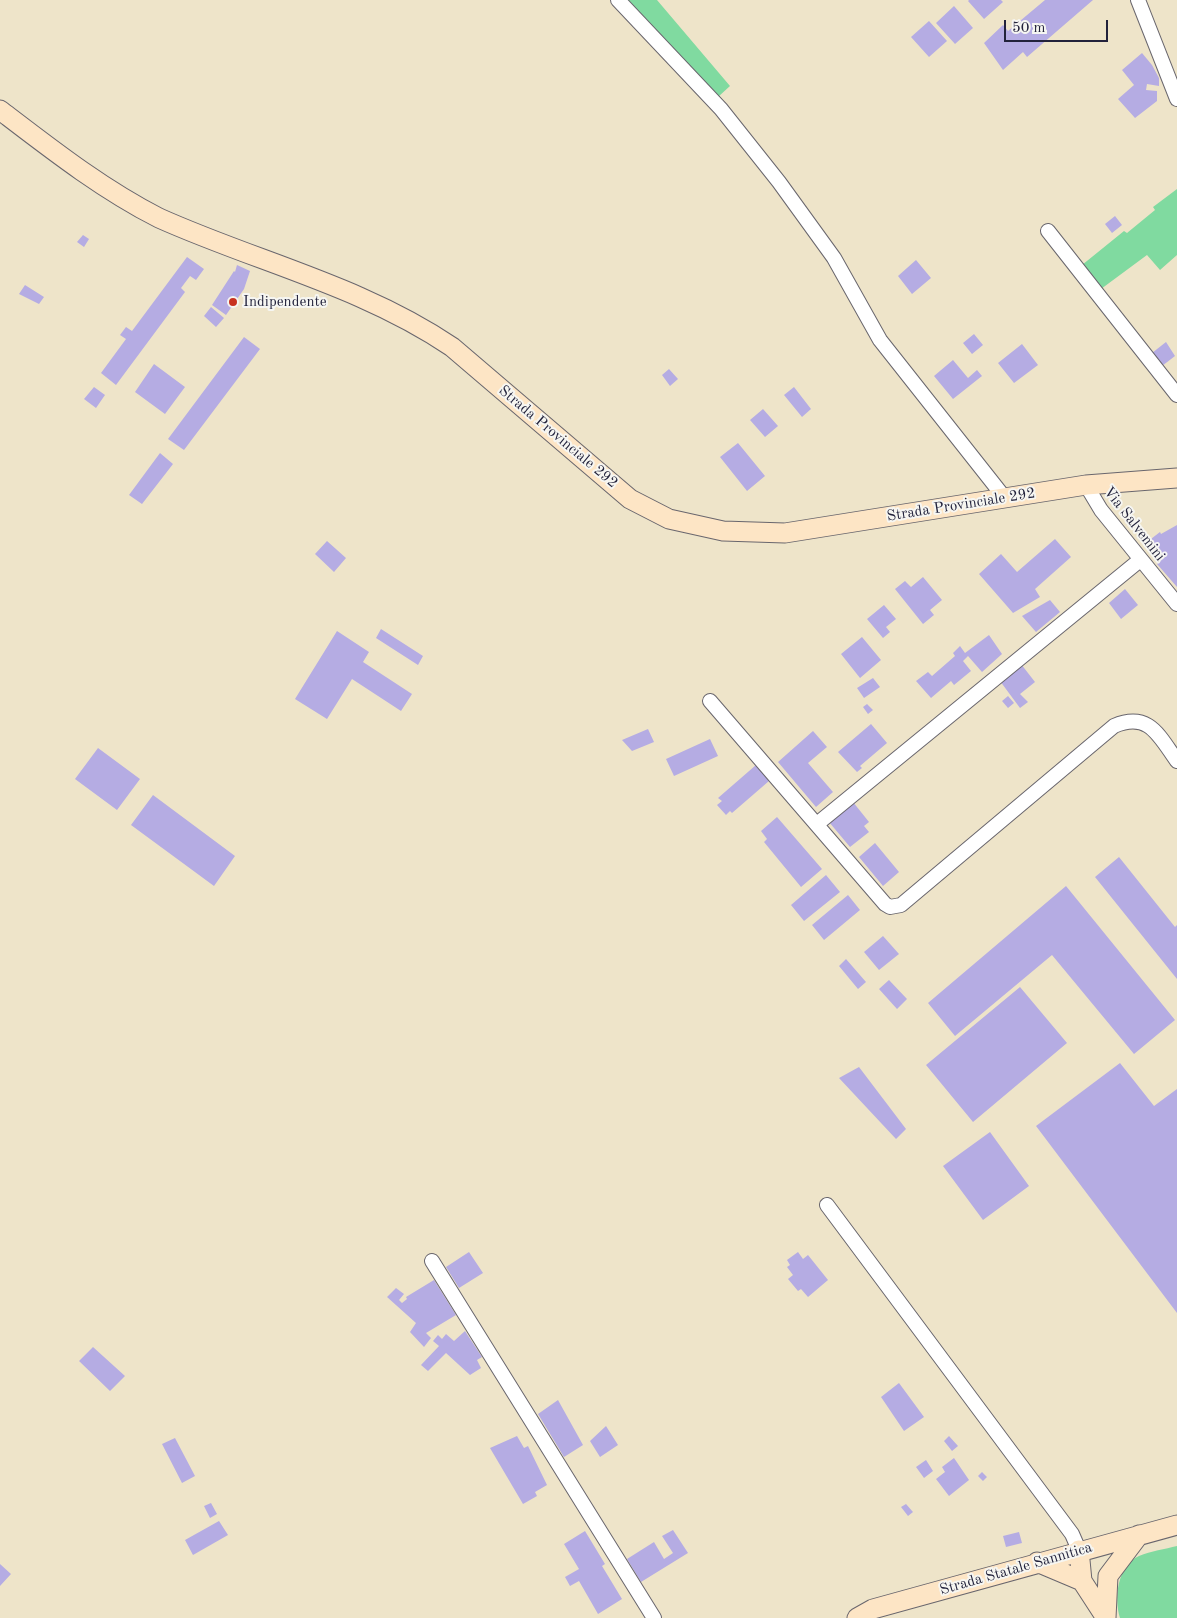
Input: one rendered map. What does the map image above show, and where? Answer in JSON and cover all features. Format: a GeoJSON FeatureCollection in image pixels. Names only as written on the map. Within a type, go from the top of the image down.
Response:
{"type":"FeatureCollection","features":[{"type":"Feature","properties":{"kind":"street"},"geometry":{"type":"LineString","coordinates":[[618,0],[721,110],[779,182],[834,258],[880,340],[1004,497]]}},
{"type":"Feature","properties":{"kind":"street"},"geometry":{"type":"LineString","coordinates":[[1138,0],[1177,99]]}},
{"type":"Feature","properties":{"kind":"street","name":"Strada Provinciale 292"},"geometry":{"type":"LineString","coordinates":[[0,110],[70,164],[131,204],[159,218],[370,301],[422,327],[452,347],[630,499],[669,519],[723,531],[785,533],[832,528],[1004,497],[1086,486],[1177,478]]}},
{"type":"Feature","properties":{"kind":"street"},"geometry":{"type":"LineString","coordinates":[[1048,231],[1177,394]]}},
{"type":"Feature","properties":{"kind":"street","name":"Via Salvemini"},"geometry":{"type":"LineString","coordinates":[[1086,486],[1101,510],[1177,604]]}},
{"type":"Feature","properties":{"kind":"street"},"geometry":{"type":"LineString","coordinates":[[817,824],[1140,560]]}},
{"type":"Feature","properties":{"kind":"street"},"geometry":{"type":"LineString","coordinates":[[710,700],[885,904],[896,907],[1114,726],[1128,720],[1138,720],[1149,725],[1177,760]]}},
{"type":"Feature","properties":{"kind":"street"},"geometry":{"type":"LineString","coordinates":[[827,1205],[1066,1526],[1108,1576]]}},
{"type":"Feature","properties":{"kind":"street"},"geometry":{"type":"LineString","coordinates":[[432,1261],[654,1618]]}},
{"type":"Feature","properties":{"kind":"street","name":"Strada Statale Sannitica"},"geometry":{"type":"LineString","coordinates":[[857,1618],[873,1609],[1037,1562],[1177,1525]]}},
{"type":"Feature","properties":{"kind":"street"},"geometry":{"type":"LineString","coordinates":[[1106,1618],[1108,1576],[1139,1535]]}},
{"type":"Feature","properties":{"kind":"street"},"geometry":{"type":"LineString","coordinates":[[1082,1581],[1086,1549]]}},
{"type":"Feature","properties":{"kind":"street"},"geometry":{"type":"LineString","coordinates":[[1037,1562],[1082,1581],[1106,1618]]}},
{"type":"Feature","properties":{"kind":"green space"},"geometry":{"type":"Polygon","coordinates":[[[627,0],[657,0],[730,86],[718,97],[627,0]]]}},
{"type":"Feature","properties":{"kind":"green space"},"geometry":{"type":"Polygon","coordinates":[[[1177,189],[1177,255],[1160,270],[1147,255],[1101,289],[1082,265],[1124,231],[1127,233],[1155,210],[1153,207],[1177,189]]]}},
{"type":"Feature","properties":{"kind":"green space"},"geometry":{"type":"Polygon","coordinates":[[[1177,1546],[1177,1618],[1120,1618],[1117,1601],[1119,1583],[1126,1567],[1139,1556],[1177,1546]]]}},
{"type":"Feature","properties":{"kind":"building"},"geometry":{"type":"Polygon","coordinates":[[[969,0],[1001,0],[1003,2],[984,19],[969,0]]]}},
{"type":"Feature","properties":{"kind":"building"},"geometry":{"type":"Polygon","coordinates":[[[1045,0],[1093,0],[1027,57],[1023,52],[1003,70],[984,43],[1003,25],[1008,31],[1045,0]]]}},
{"type":"Feature","properties":{"kind":"building"},"geometry":{"type":"Polygon","coordinates":[[[954,6],[973,28],[955,44],[936,23],[954,6]]]}},
{"type":"Feature","properties":{"kind":"building"},"geometry":{"type":"Polygon","coordinates":[[[929,21],[947,41],[929,57],[911,37],[929,21]]]}},
{"type":"Feature","properties":{"kind":"building"},"geometry":{"type":"Polygon","coordinates":[[[1142,53],[1152,65],[1159,78],[1159,86],[1147,84],[1146,90],[1157,91],[1157,101],[1135,118],[1118,99],[1134,85],[1122,70],[1142,53]]]}},
{"type":"Feature","properties":{"kind":"building"},"geometry":{"type":"Polygon","coordinates":[[[1115,216],[1122,225],[1112,233],[1105,224],[1115,216]]]}},
{"type":"Feature","properties":{"kind":"building"},"geometry":{"type":"Polygon","coordinates":[[[83,235],[89,239],[84,247],[77,242],[83,235]]]}},
{"type":"Feature","properties":{"kind":"building"},"geometry":{"type":"Polygon","coordinates":[[[187,257],[204,269],[196,280],[190,276],[181,288],[185,292],[116,385],[101,373],[126,339],[120,335],[126,327],[132,331],[187,257]]]}},
{"type":"Feature","properties":{"kind":"building"},"geometry":{"type":"Polygon","coordinates":[[[916,260],[931,278],[912,294],[898,276],[916,260]]]}},
{"type":"Feature","properties":{"kind":"building"},"geometry":{"type":"Polygon","coordinates":[[[237,265],[250,271],[244,289],[226,315],[212,305],[235,272],[237,265]]]}},
{"type":"Feature","properties":{"kind":"building"},"geometry":{"type":"Polygon","coordinates":[[[25,285],[44,297],[39,304],[19,294],[25,285]]]}},
{"type":"Feature","properties":{"kind":"building"},"geometry":{"type":"Polygon","coordinates":[[[211,307],[224,318],[216,327],[204,316],[211,307]]]}},
{"type":"Feature","properties":{"kind":"building"},"geometry":{"type":"Polygon","coordinates":[[[974,334],[983,345],[972,354],[963,343],[974,334]]]}},
{"type":"Feature","properties":{"kind":"building"},"geometry":{"type":"Polygon","coordinates":[[[244,337],[260,349],[184,450],[168,439],[244,337]]]}},
{"type":"Feature","properties":{"kind":"building"},"geometry":{"type":"Polygon","coordinates":[[[1166,342],[1175,356],[1162,366],[1152,353],[1166,342]]]}},
{"type":"Feature","properties":{"kind":"building"},"geometry":{"type":"Polygon","coordinates":[[[1022,344],[1038,365],[1014,383],[998,363],[1022,344]]]}},
{"type":"Feature","properties":{"kind":"building"},"geometry":{"type":"Polygon","coordinates":[[[953,360],[968,378],[977,370],[982,376],[953,399],[934,376],[953,360]]]}},
{"type":"Feature","properties":{"kind":"building"},"geometry":{"type":"Polygon","coordinates":[[[154,364],[185,387],[165,414],[135,392],[154,364]]]}},
{"type":"Feature","properties":{"kind":"building"},"geometry":{"type":"Polygon","coordinates":[[[669,369],[678,379],[670,386],[662,375],[669,369]]]}},
{"type":"Feature","properties":{"kind":"building"},"geometry":{"type":"Polygon","coordinates":[[[94,387],[105,395],[96,408],[84,399],[94,387]]]}},
{"type":"Feature","properties":{"kind":"building"},"geometry":{"type":"Polygon","coordinates":[[[794,387],[811,409],[802,417],[784,395],[794,387]]]}},
{"type":"Feature","properties":{"kind":"building"},"geometry":{"type":"Polygon","coordinates":[[[763,409],[778,426],[765,437],[750,420],[763,409]]]}},
{"type":"Feature","properties":{"kind":"building"},"geometry":{"type":"Polygon","coordinates":[[[738,443],[765,476],[747,491],[720,457],[738,443]]]}},
{"type":"Feature","properties":{"kind":"building"},"geometry":{"type":"Polygon","coordinates":[[[160,453],[173,464],[142,504],[129,495],[160,453]]]}},
{"type":"Feature","properties":{"kind":"building"},"geometry":{"type":"Polygon","coordinates":[[[1177,525],[1177,587],[1157,564],[1160,561],[1147,542],[1160,532],[1161,534],[1177,525]]]}},
{"type":"Feature","properties":{"kind":"building"},"geometry":{"type":"Polygon","coordinates":[[[1055,539],[1071,557],[1035,589],[1040,597],[1013,613],[979,574],[1001,554],[1017,572],[1055,539]]]}},
{"type":"Feature","properties":{"kind":"building"},"geometry":{"type":"Polygon","coordinates":[[[327,541],[346,558],[334,572],[315,554],[327,541]]]}},
{"type":"Feature","properties":{"kind":"building"},"geometry":{"type":"Polygon","coordinates":[[[923,577],[942,600],[930,610],[934,615],[923,624],[895,589],[905,581],[911,587],[923,577]]]}},
{"type":"Feature","properties":{"kind":"building"},"geometry":{"type":"Polygon","coordinates":[[[1125,589],[1138,605],[1121,619],[1109,603],[1125,589]]]}},
{"type":"Feature","properties":{"kind":"building"},"geometry":{"type":"Polygon","coordinates":[[[1050,600],[1060,612],[1036,632],[1022,616],[1050,600]]]}},
{"type":"Feature","properties":{"kind":"building"},"geometry":{"type":"Polygon","coordinates":[[[884,605],[896,619],[886,627],[890,632],[883,638],[867,619],[884,605]]]}},
{"type":"Feature","properties":{"kind":"building"},"geometry":{"type":"Polygon","coordinates":[[[381,629],[423,656],[418,665],[376,638],[381,629]]]}},
{"type":"Feature","properties":{"kind":"building"},"geometry":{"type":"Polygon","coordinates":[[[337,631],[369,652],[363,662],[412,694],[401,711],[352,679],[327,719],[295,699],[337,631]]]}},
{"type":"Feature","properties":{"kind":"building"},"geometry":{"type":"Polygon","coordinates":[[[989,635],[1002,654],[982,672],[968,656],[963,661],[971,671],[954,685],[951,681],[931,698],[916,681],[928,672],[932,676],[955,656],[953,653],[960,646],[965,653],[989,635]]]}},
{"type":"Feature","properties":{"kind":"building"},"geometry":{"type":"Polygon","coordinates":[[[862,637],[881,660],[860,678],[841,654],[862,637]]]}},
{"type":"Feature","properties":{"kind":"building"},"geometry":{"type":"Polygon","coordinates":[[[1021,664],[1035,682],[1020,694],[1028,702],[1020,708],[1000,681],[1021,664]]]}},
{"type":"Feature","properties":{"kind":"building"},"geometry":{"type":"Polygon","coordinates":[[[873,678],[880,687],[864,698],[857,688],[873,678]]]}},
{"type":"Feature","properties":{"kind":"building"},"geometry":{"type":"Polygon","coordinates":[[[1008,696],[1014,703],[1008,708],[1002,701],[1008,696]]]}},
{"type":"Feature","properties":{"kind":"building"},"geometry":{"type":"Polygon","coordinates":[[[867,704],[873,710],[868,714],[863,707],[867,704]]]}},
{"type":"Feature","properties":{"kind":"building"},"geometry":{"type":"Polygon","coordinates":[[[871,724],[887,743],[860,766],[862,768],[857,772],[838,752],[871,724]]]}},
{"type":"Feature","properties":{"kind":"building"},"geometry":{"type":"Polygon","coordinates":[[[648,729],[654,742],[632,751],[622,740],[648,729]]]}},
{"type":"Feature","properties":{"kind":"building"},"geometry":{"type":"Polygon","coordinates":[[[813,731],[827,747],[808,763],[833,792],[816,807],[778,762],[813,731]]]}},
{"type":"Feature","properties":{"kind":"building"},"geometry":{"type":"Polygon","coordinates":[[[710,739],[718,756],[674,776],[666,759],[710,739]]]}},
{"type":"Feature","properties":{"kind":"building"},"geometry":{"type":"Polygon","coordinates":[[[98,748],[140,779],[117,810],[75,779],[98,748]]]}},
{"type":"Feature","properties":{"kind":"building"},"geometry":{"type":"Polygon","coordinates":[[[756,765],[769,781],[732,813],[730,811],[726,815],[717,805],[722,801],[718,798],[756,765]]]}},
{"type":"Feature","properties":{"kind":"building"},"geometry":{"type":"Polygon","coordinates":[[[153,795],[235,856],[214,886],[131,825],[153,795]]]}},
{"type":"Feature","properties":{"kind":"building"},"geometry":{"type":"Polygon","coordinates":[[[853,802],[869,822],[864,826],[869,832],[850,847],[829,822],[853,802]]]}},
{"type":"Feature","properties":{"kind":"building"},"geometry":{"type":"Polygon","coordinates":[[[777,817],[822,869],[801,887],[764,842],[767,839],[761,831],[777,817]]]}},
{"type":"Feature","properties":{"kind":"building"},"geometry":{"type":"Polygon","coordinates":[[[875,843],[899,872],[883,886],[859,857],[875,843]]]}},
{"type":"Feature","properties":{"kind":"building"},"geometry":{"type":"Polygon","coordinates":[[[1119,857],[1175,927],[1177,925],[1177,979],[1095,877],[1119,857]]]}},
{"type":"Feature","properties":{"kind":"building"},"geometry":{"type":"Polygon","coordinates":[[[826,875],[840,892],[804,921],[791,905],[826,875]]]}},
{"type":"Feature","properties":{"kind":"building"},"geometry":{"type":"Polygon","coordinates":[[[1066,886],[1175,1020],[1134,1054],[1052,955],[955,1036],[928,1003],[1066,886]]]}},
{"type":"Feature","properties":{"kind":"building"},"geometry":{"type":"Polygon","coordinates":[[[848,895],[860,910],[824,940],[812,925],[848,895]]]}},
{"type":"Feature","properties":{"kind":"building"},"geometry":{"type":"Polygon","coordinates":[[[883,936],[899,954],[879,970],[864,952],[883,936]]]}},
{"type":"Feature","properties":{"kind":"building"},"geometry":{"type":"Polygon","coordinates":[[[846,959],[866,982],[858,989],[839,966],[846,959]]]}},
{"type":"Feature","properties":{"kind":"building"},"geometry":{"type":"Polygon","coordinates":[[[889,980],[907,999],[897,1009],[879,989],[889,980]]]}},
{"type":"Feature","properties":{"kind":"building"},"geometry":{"type":"Polygon","coordinates":[[[1020,987],[1067,1043],[973,1122],[926,1065],[1020,987]]]}},
{"type":"Feature","properties":{"kind":"building"},"geometry":{"type":"Polygon","coordinates":[[[1120,1063],[1154,1106],[1177,1089],[1177,1313],[1036,1126],[1120,1063]]]}},
{"type":"Feature","properties":{"kind":"building"},"geometry":{"type":"Polygon","coordinates":[[[859,1067],[906,1129],[896,1139],[839,1078],[859,1067]]]}},
{"type":"Feature","properties":{"kind":"building"},"geometry":{"type":"Polygon","coordinates":[[[990,1132],[1029,1186],[983,1220],[943,1166],[990,1132]]]}},
{"type":"Feature","properties":{"kind":"building"},"geometry":{"type":"Polygon","coordinates":[[[469,1252],[483,1273],[459,1288],[446,1267],[469,1252]]]}},
{"type":"Feature","properties":{"kind":"building"},"geometry":{"type":"Polygon","coordinates":[[[798,1252],[803,1259],[808,1255],[828,1280],[808,1297],[801,1289],[798,1291],[788,1279],[793,1275],[787,1267],[790,1265],[787,1260],[798,1252]]]}},
{"type":"Feature","properties":{"kind":"building"},"geometry":{"type":"Polygon","coordinates":[[[434,1280],[456,1315],[426,1333],[431,1338],[424,1347],[410,1332],[416,1323],[387,1297],[396,1288],[404,1294],[399,1300],[402,1303],[407,1299],[406,1297],[434,1280]]]}},
{"type":"Feature","properties":{"kind":"building"},"geometry":{"type":"Polygon","coordinates":[[[465,1331],[482,1357],[477,1360],[481,1368],[470,1375],[446,1353],[428,1371],[421,1365],[439,1346],[433,1341],[438,1335],[442,1339],[446,1334],[454,1341],[465,1331]]]}},
{"type":"Feature","properties":{"kind":"building"},"geometry":{"type":"Polygon","coordinates":[[[93,1347],[125,1376],[110,1391],[79,1361],[93,1347]]]}},
{"type":"Feature","properties":{"kind":"building"},"geometry":{"type":"Polygon","coordinates":[[[899,1383],[924,1417],[904,1431],[881,1397],[899,1383]]]}},
{"type":"Feature","properties":{"kind":"building"},"geometry":{"type":"Polygon","coordinates":[[[558,1400],[583,1445],[564,1457],[538,1414],[558,1400]]]}},
{"type":"Feature","properties":{"kind":"building"},"geometry":{"type":"Polygon","coordinates":[[[606,1426],[618,1445],[600,1457],[590,1441],[606,1426]]]}},
{"type":"Feature","properties":{"kind":"building"},"geometry":{"type":"Polygon","coordinates":[[[517,1436],[524,1448],[528,1446],[547,1485],[535,1492],[537,1496],[523,1504],[490,1448],[517,1436]]]}},
{"type":"Feature","properties":{"kind":"building"},"geometry":{"type":"Polygon","coordinates":[[[949,1436],[958,1446],[952,1451],[944,1441],[949,1436]]]}},
{"type":"Feature","properties":{"kind":"building"},"geometry":{"type":"Polygon","coordinates":[[[175,1438],[195,1476],[182,1483],[162,1444],[175,1438]]]}},
{"type":"Feature","properties":{"kind":"building"},"geometry":{"type":"Polygon","coordinates":[[[954,1458],[969,1480],[949,1496],[936,1479],[945,1472],[942,1467],[954,1458]]]}},
{"type":"Feature","properties":{"kind":"building"},"geometry":{"type":"Polygon","coordinates":[[[926,1460],[933,1471],[924,1478],[916,1467],[926,1460]]]}},
{"type":"Feature","properties":{"kind":"building"},"geometry":{"type":"Polygon","coordinates":[[[982,1472],[987,1477],[983,1481],[978,1476],[982,1472]]]}},
{"type":"Feature","properties":{"kind":"building"},"geometry":{"type":"Polygon","coordinates":[[[211,1503],[217,1514],[210,1518],[204,1506],[211,1503]]]}},
{"type":"Feature","properties":{"kind":"building"},"geometry":{"type":"Polygon","coordinates":[[[906,1504],[913,1512],[908,1516],[901,1507],[906,1504]]]}},
{"type":"Feature","properties":{"kind":"building"},"geometry":{"type":"Polygon","coordinates":[[[219,1521],[228,1535],[193,1555],[185,1540],[219,1521]]]}},
{"type":"Feature","properties":{"kind":"building"},"geometry":{"type":"Polygon","coordinates":[[[673,1530],[688,1553],[641,1582],[627,1559],[654,1542],[664,1559],[673,1553],[662,1536],[673,1530]]]}},
{"type":"Feature","properties":{"kind":"building"},"geometry":{"type":"Polygon","coordinates":[[[585,1531],[605,1564],[602,1566],[622,1599],[598,1614],[579,1581],[570,1586],[565,1577],[579,1569],[564,1544],[585,1531]]]}},
{"type":"Feature","properties":{"kind":"building"},"geometry":{"type":"Polygon","coordinates":[[[1019,1532],[1022,1543],[1006,1547],[1003,1536],[1019,1532]]]}},
{"type":"Feature","properties":{"kind":"building"},"geometry":{"type":"Polygon","coordinates":[[[0,1564],[11,1574],[0,1586],[0,1564]]]}},
{"type":"Feature","properties":{"kind":"place","name":"Indipendente"},"geometry":{"type":"Point","coordinates":[233,302]}}]}
